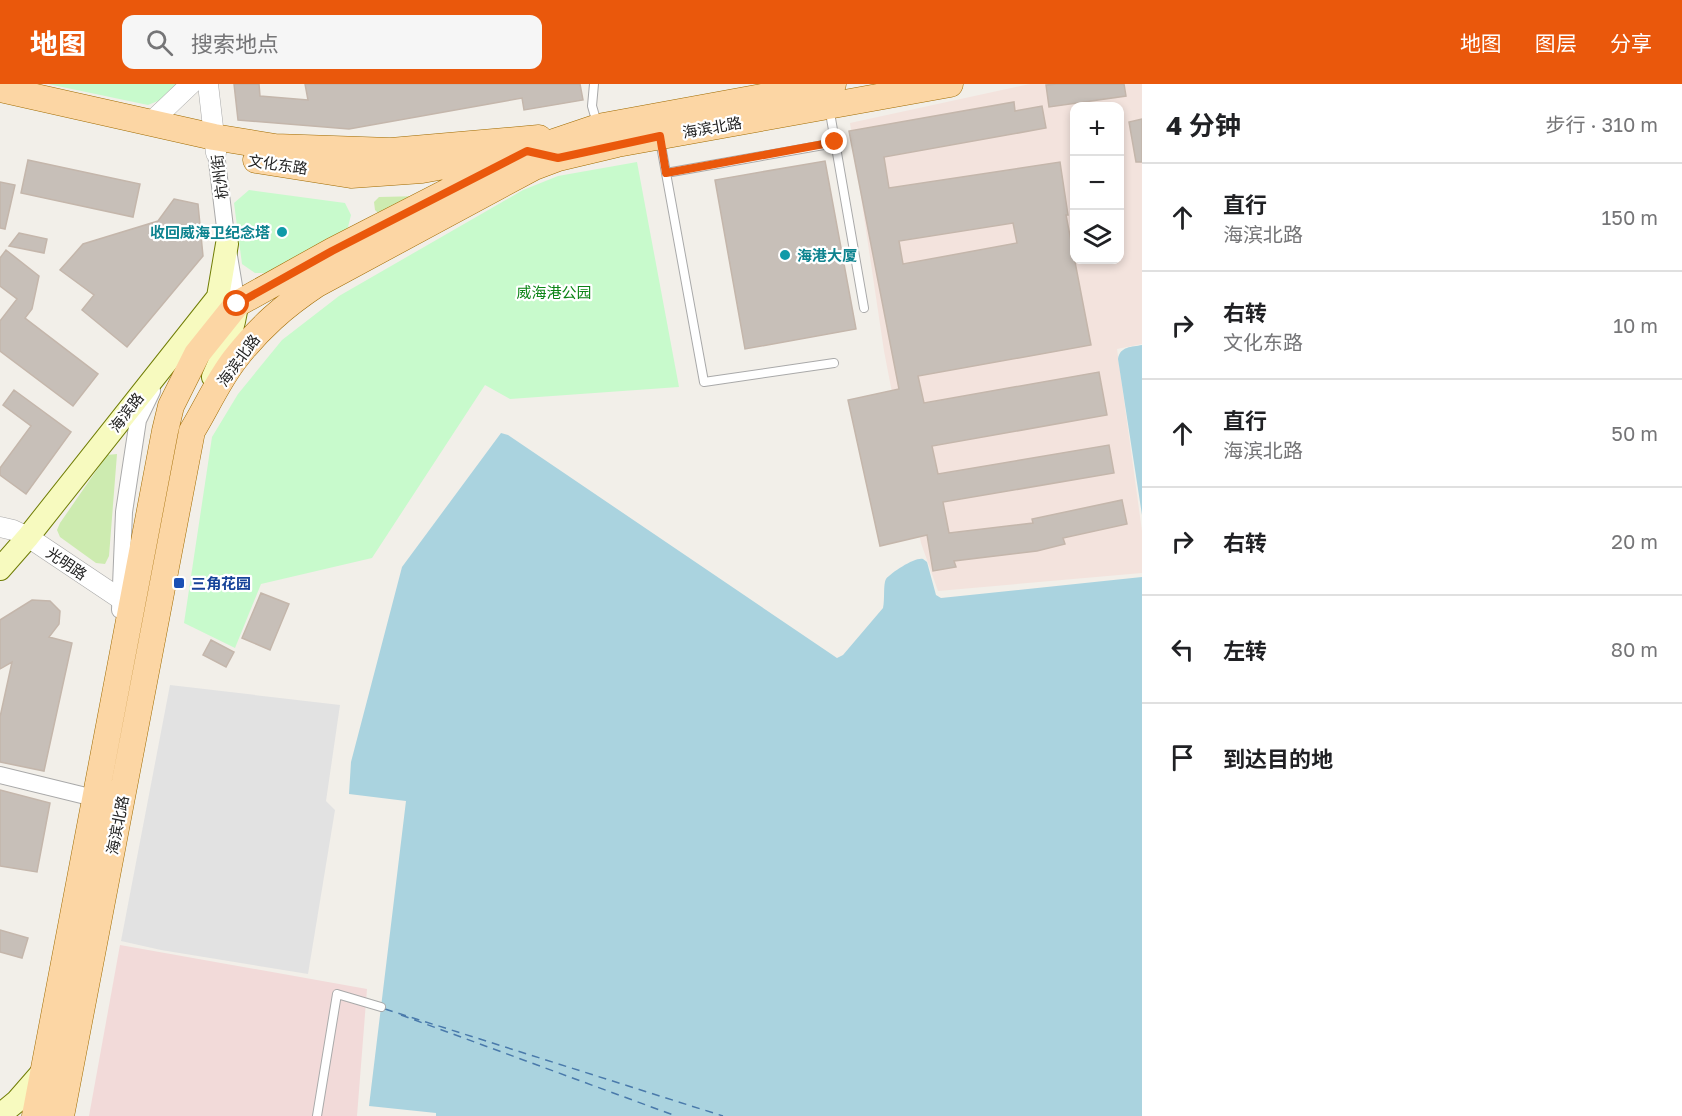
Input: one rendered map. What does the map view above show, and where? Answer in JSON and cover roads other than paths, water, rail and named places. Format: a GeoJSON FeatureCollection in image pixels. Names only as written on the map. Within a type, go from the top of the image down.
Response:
{"type":"FeatureCollection","features":[{"type":"Feature","properties":{"kind":"main road","name":"海滨北路"},"geometry":{"type":"LineString","coordinates":[[61,1116],[192,431],[233,361],[258,331],[287,304],[317,284],[534,167],[603,136],[831,95],[950,84]]}},
{"type":"Feature","properties":{"kind":"main road"},"geometry":{"type":"LineString","coordinates":[[0,89],[150,123],[215,145],[391,152],[572,136]]}},
{"type":"Feature","properties":{"kind":"main road","name":"海滨北路"},"geometry":{"type":"LineString","coordinates":[[35,1116],[112,705],[126,603],[171,406],[197,354],[237,304],[332,251],[527,151],[572,136],[660,136],[831,95]]}},
{"type":"Feature","properties":{"kind":"main road","name":"文化东路"},"geometry":{"type":"LineString","coordinates":[[0,105],[215,145],[351,175],[422,170],[527,151],[558,158]]}},
{"type":"Feature","properties":{"kind":"main road","name":"海滨路"},"geometry":{"type":"LineString","coordinates":[[0,569],[28,537],[218,297],[227,244]]}},
{"type":"Feature","properties":{"kind":"main road"},"geometry":{"type":"LineString","coordinates":[[192,431],[229,344],[235,324],[237,304]]}},
{"type":"Feature","properties":{"kind":"main road"},"geometry":{"type":"LineString","coordinates":[[0,1115],[17,1101],[44,1070]]}},
{"type":"Feature","properties":{"kind":"street"},"geometry":{"type":"LineString","coordinates":[[150,123],[191,84]]}},
{"type":"Feature","properties":{"kind":"street","name":"杭州街"},"geometry":{"type":"LineString","coordinates":[[208,84],[227,244],[237,304]]}},
{"type":"Feature","properties":{"kind":"street"},"geometry":{"type":"LineString","coordinates":[[126,603],[124,512],[138,420],[167,361]]}},
{"type":"Feature","properties":{"kind":"street","name":"光明路"},"geometry":{"type":"LineString","coordinates":[[0,527],[14,530],[28,537],[126,603]]}},
{"type":"Feature","properties":{"kind":"street"},"geometry":{"type":"LineString","coordinates":[[0,775],[94,798]]}},
{"type":"Feature","properties":{"kind":"lane"},"geometry":{"type":"LineString","coordinates":[[594,84],[592,106],[603,136]]}},
{"type":"Feature","properties":{"kind":"lane"},"geometry":{"type":"LineString","coordinates":[[831,95],[835,142],[864,308]]}},
{"type":"Feature","properties":{"kind":"lane"},"geometry":{"type":"LineString","coordinates":[[660,136],[704,382],[834,363]]}},
{"type":"Feature","properties":{"kind":"lane"},"geometry":{"type":"LineString","coordinates":[[666,173],[835,142]]}},
{"type":"Feature","properties":{"kind":"lane"},"geometry":{"type":"LineString","coordinates":[[317,1116],[337,994],[381,1007]]}},
{"type":"Feature","properties":{"kind":"water"},"geometry":{"type":"Polygon","coordinates":[[[1142,345],[1142,515],[1118,359],[1124,349],[1142,345]]]}},
{"type":"Feature","properties":{"kind":"water"},"geometry":{"type":"Polygon","coordinates":[[[501,433],[508,435],[837,658],[843,655],[883,608],[886,579],[915,560],[923,559],[927,562],[936,595],[941,598],[1142,577],[1142,1116],[436,1116],[436,1113],[369,1106],[406,801],[349,794],[351,762],[402,567],[501,433]]]}},
{"type":"Feature","properties":{"kind":"place","name":"收回威海卫纪念塔"},"geometry":{"type":"Point","coordinates":[282,232]}},
{"type":"Feature","properties":{"kind":"place","name":"海港大厦"},"geometry":{"type":"Point","coordinates":[785,255]}},
{"type":"Feature","properties":{"kind":"place","name":"三角花园"},"geometry":{"type":"Point","coordinates":[179,583]}},
{"type":"Feature","properties":{"kind":"park label","name":"威海港公园"},"geometry":{"type":"Point","coordinates":[554,292]}}]}
